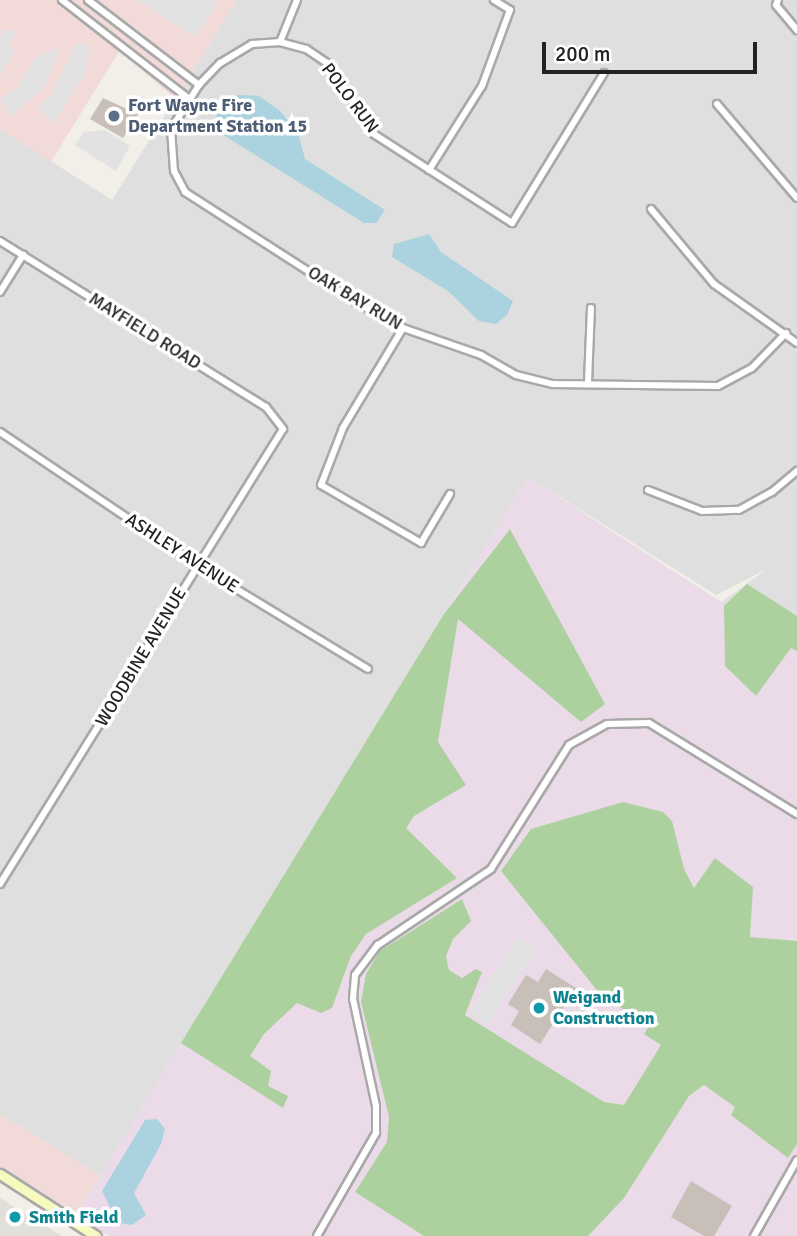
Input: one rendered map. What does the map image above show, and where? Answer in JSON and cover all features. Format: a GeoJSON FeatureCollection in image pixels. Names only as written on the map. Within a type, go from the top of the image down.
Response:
{"type":"FeatureCollection","features":[{"type":"Feature","properties":{"kind":"main road"},"geometry":{"type":"LineString","coordinates":[[0,1174],[96,1236]]}},
{"type":"Feature","properties":{"kind":"street"},"geometry":{"type":"LineString","coordinates":[[62,0],[190,99],[220,63],[253,44],[280,41],[296,0]]}},
{"type":"Feature","properties":{"kind":"street"},"geometry":{"type":"LineString","coordinates":[[88,0],[199,85]]}},
{"type":"Feature","properties":{"kind":"street"},"geometry":{"type":"LineString","coordinates":[[429,170],[482,86],[510,10],[494,0]]}},
{"type":"Feature","properties":{"kind":"street"},"geometry":{"type":"LineString","coordinates":[[777,3],[797,30]]}},
{"type":"Feature","properties":{"kind":"street","name":"POLO RUN"},"geometry":{"type":"LineString","coordinates":[[280,41],[306,48],[327,63],[374,134],[512,223],[604,73]]}},
{"type":"Feature","properties":{"kind":"street"},"geometry":{"type":"LineString","coordinates":[[140,58],[149,45]]}},
{"type":"Feature","properties":{"kind":"street","name":"OAK BAY RUN"},"geometry":{"type":"LineString","coordinates":[[190,99],[171,129],[169,144],[173,171],[185,192],[403,328],[481,355],[516,375],[553,384],[718,386],[752,368],[786,333]]}},
{"type":"Feature","properties":{"kind":"street"},"geometry":{"type":"LineString","coordinates":[[717,103],[797,198]]}},
{"type":"Feature","properties":{"kind":"street"},"geometry":{"type":"LineString","coordinates":[[652,209],[715,284],[797,343]]}},
{"type":"Feature","properties":{"kind":"street","name":"MAYFIELD ROAD"},"geometry":{"type":"LineString","coordinates":[[0,241],[266,407],[283,429]]}},
{"type":"Feature","properties":{"kind":"street"},"geometry":{"type":"LineString","coordinates":[[0,292],[23,255]]}},
{"type":"Feature","properties":{"kind":"street"},"geometry":{"type":"LineString","coordinates":[[588,383],[591,309]]}},
{"type":"Feature","properties":{"kind":"street"},"geometry":{"type":"LineString","coordinates":[[403,328],[343,428],[321,485],[421,543],[450,494]]}},
{"type":"Feature","properties":{"kind":"street","name":"WOODBINE AVENUE"},"geometry":{"type":"LineString","coordinates":[[0,884],[283,429]]}},
{"type":"Feature","properties":{"kind":"street","name":"ASHLEY AVENUE"},"geometry":{"type":"LineString","coordinates":[[0,432],[197,565],[368,669]]}},
{"type":"Feature","properties":{"kind":"street"},"geometry":{"type":"LineString","coordinates":[[648,490],[702,511],[739,510],[772,492],[797,471]]}},
{"type":"Feature","properties":{"kind":"street"},"geometry":{"type":"LineString","coordinates":[[317,1236],[376,1133],[376,1106],[353,999],[355,975],[379,944],[491,869],[569,745],[607,724],[649,723],[797,814]]}},
{"type":"Feature","properties":{"kind":"street"},"geometry":{"type":"LineString","coordinates":[[754,1236],[797,1160]]}},
{"type":"Feature","properties":{"kind":"shaded area"},"geometry":{"type":"Polygon","coordinates":[[[0,0],[237,0],[175,99],[120,50],[51,162],[0,129],[0,0]]]}},
{"type":"Feature","properties":{"kind":"shaded area"},"geometry":{"type":"Polygon","coordinates":[[[137,0],[213,0],[218,3],[195,37],[137,0]]]}},
{"type":"Feature","properties":{"kind":"shaded area"},"geometry":{"type":"Polygon","coordinates":[[[237,0],[797,0],[797,651],[720,603],[767,569],[716,595],[528,477],[100,1176],[0,1114],[0,129],[112,200],[237,0]]]}},
{"type":"Feature","properties":{"kind":"shaded area"},"geometry":{"type":"Polygon","coordinates":[[[5,29],[15,31],[10,48],[15,51],[0,75],[0,37],[5,29]]]}},
{"type":"Feature","properties":{"kind":"shaded area"},"geometry":{"type":"Polygon","coordinates":[[[76,43],[90,44],[85,73],[53,124],[39,107],[52,93],[76,43]]]}},
{"type":"Feature","properties":{"kind":"shaded area"},"geometry":{"type":"Polygon","coordinates":[[[59,50],[46,85],[11,116],[0,98],[17,88],[36,57],[59,50]]]}},
{"type":"Feature","properties":{"kind":"shaded area"},"geometry":{"type":"Polygon","coordinates":[[[104,130],[130,146],[116,171],[75,145],[84,132],[104,130]]]}},
{"type":"Feature","properties":{"kind":"shaded area"},"geometry":{"type":"Polygon","coordinates":[[[528,477],[797,651],[797,1236],[109,1236],[76,1215],[528,477]]]}},
{"type":"Feature","properties":{"kind":"shaded area"},"geometry":{"type":"Polygon","coordinates":[[[518,937],[536,949],[513,984],[507,981],[510,989],[487,1025],[469,1014],[518,937]]]}},
{"type":"Feature","properties":{"kind":"shaded area"},"geometry":{"type":"Polygon","coordinates":[[[0,1114],[100,1176],[76,1215],[0,1168],[0,1114]]]}},
{"type":"Feature","properties":{"kind":"shaded area","name":"Smith Field"},"geometry":{"type":"Polygon","coordinates":[[[0,1198],[62,1236],[0,1236],[0,1198]]]}},
{"type":"Feature","properties":{"kind":"green space"},"geometry":{"type":"Polygon","coordinates":[[[510,529],[605,704],[581,722],[458,619],[438,742],[466,785],[414,816],[406,828],[457,878],[366,934],[351,956],[332,1008],[321,1013],[297,1003],[264,1034],[250,1056],[271,1071],[268,1086],[288,1096],[283,1108],[181,1043],[444,614],[510,529]]]}},
{"type":"Feature","properties":{"kind":"green space"},"geometry":{"type":"Polygon","coordinates":[[[747,584],[797,616],[797,651],[791,648],[756,696],[725,666],[724,606],[747,584]]]}},
{"type":"Feature","properties":{"kind":"green space"},"geometry":{"type":"Polygon","coordinates":[[[623,802],[663,812],[672,821],[684,869],[694,888],[715,858],[753,887],[750,937],[797,941],[797,1144],[788,1158],[731,1115],[735,1107],[704,1085],[689,1096],[624,1198],[588,1236],[424,1236],[355,1192],[387,1142],[389,1117],[361,1002],[366,974],[380,951],[462,899],[471,921],[453,939],[446,956],[449,970],[462,978],[476,969],[482,972],[465,1015],[604,1102],[624,1105],[661,1045],[644,1034],[649,1026],[600,994],[501,871],[531,829],[623,802]]]}},
{"type":"Feature","properties":{"kind":"water"},"geometry":{"type":"Polygon","coordinates":[[[237,95],[259,96],[280,111],[298,132],[305,159],[385,210],[376,223],[364,223],[217,131],[214,122],[220,107],[237,95]]]}},
{"type":"Feature","properties":{"kind":"water"},"geometry":{"type":"Polygon","coordinates":[[[429,234],[441,252],[513,301],[507,315],[496,324],[479,321],[448,291],[392,257],[394,244],[429,234]]]}},
{"type":"Feature","properties":{"kind":"water"},"geometry":{"type":"Polygon","coordinates":[[[157,1119],[165,1129],[161,1144],[134,1193],[146,1215],[132,1225],[118,1223],[102,1191],[145,1120],[157,1119]]]}},
{"type":"Feature","properties":{"kind":"building","name":"Fort Wayne Fire Department Station 15"},"geometry":{"type":"Polygon","coordinates":[[[103,98],[138,114],[123,138],[90,119],[103,98]]]}},
{"type":"Feature","properties":{"kind":"building","name":"Weigand Construction"},"geometry":{"type":"Polygon","coordinates":[[[546,969],[576,988],[540,1044],[511,1025],[519,1011],[508,1004],[526,975],[538,982],[546,969]]]}},
{"type":"Feature","properties":{"kind":"building"},"geometry":{"type":"Polygon","coordinates":[[[691,1181],[732,1206],[714,1236],[704,1236],[671,1217],[691,1181]]]}},
{"type":"Feature","properties":{"kind":"place","name":"Fort Wayne Fire Department Station 15"},"geometry":{"type":"Point","coordinates":[114,116]}},
{"type":"Feature","properties":{"kind":"place","name":"Weigand Construction"},"geometry":{"type":"Point","coordinates":[539,1008]}},
{"type":"Feature","properties":{"kind":"place","name":"Smith Field"},"geometry":{"type":"Point","coordinates":[15,1217]}}]}
